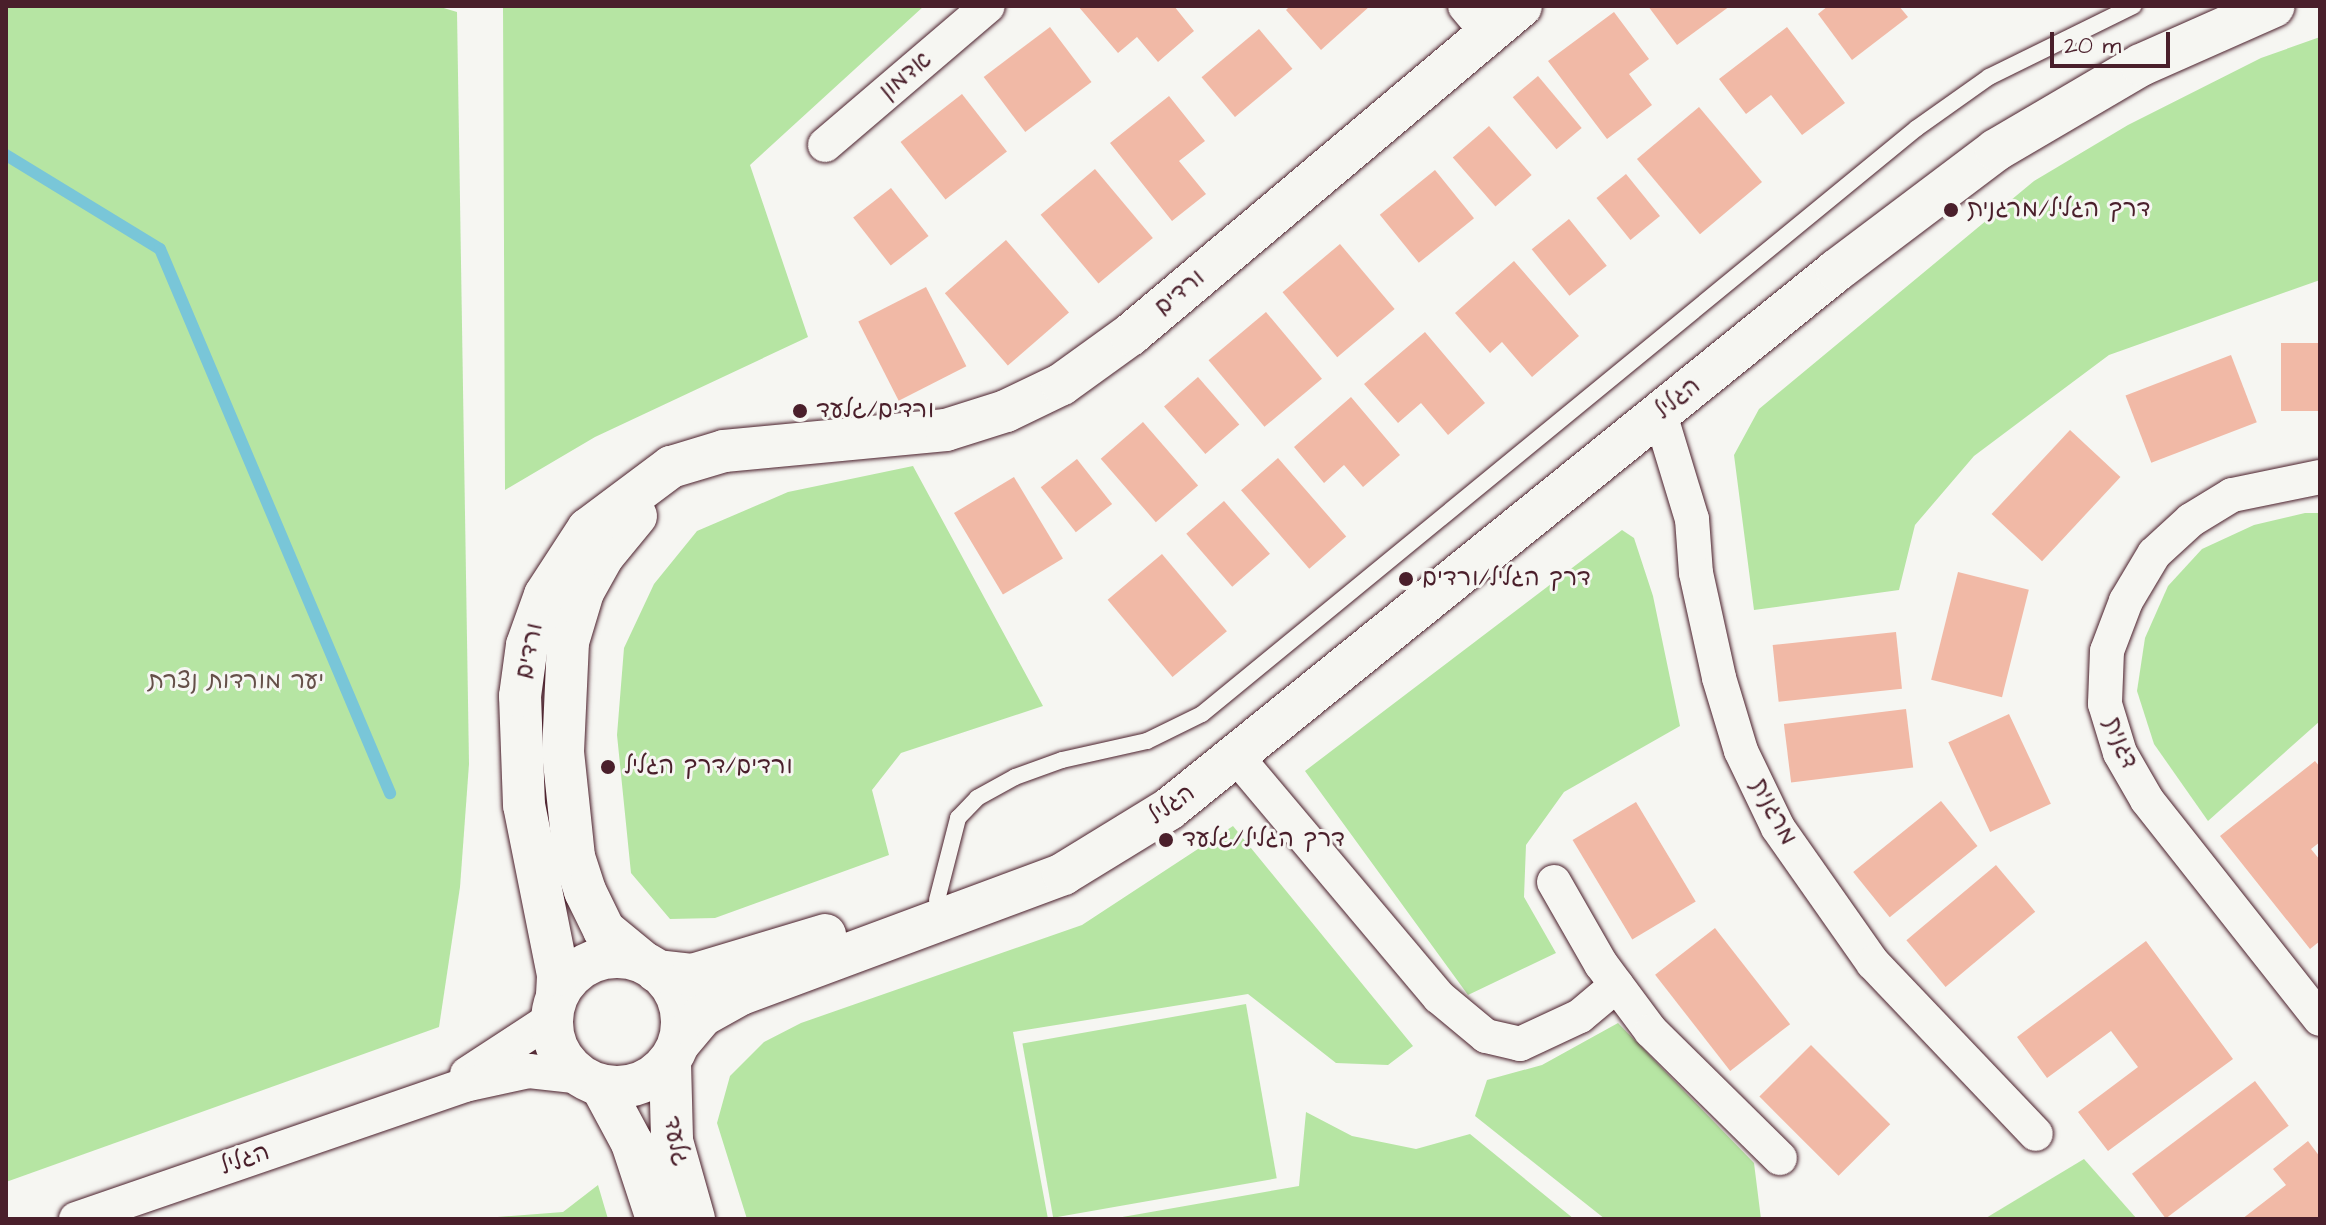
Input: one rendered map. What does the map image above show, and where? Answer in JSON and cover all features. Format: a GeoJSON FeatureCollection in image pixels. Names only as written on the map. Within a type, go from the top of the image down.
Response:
{"type":"FeatureCollection","features":[{"type":"Feature","properties":{"kind":"street","name":"אדמון"},"geometry":{"type":"LineString","coordinates":[[825,145],[988,6]]}},
{"type":"Feature","properties":{"kind":"street","name":"ורדים"},"geometry":{"type":"LineString","coordinates":[[554,1007],[558,975],[524,805],[521,753],[527,645],[545,595],[588,529],[671,467],[724,451],[776,449],[946,430],[1006,411],[1062,384],[1130,335],[1477,20],[1521,6]]}},
{"type":"Feature","properties":{"kind":"street","name":"הגליל"},"geometry":{"type":"LineString","coordinates":[[675,1052],[703,1015],[741,994],[986,906],[1063,874],[1114,844],[1236,756],[1660,414],[1996,150],[2129,71],[2274,6]]}},
{"type":"Feature","properties":{"kind":"street","name":"מרגנית"},"geometry":{"type":"LineString","coordinates":[[1660,414],[1692,519],[1696,573],[1719,678],[1741,751],[1778,828],[1873,963],[2036,1134]]}},
{"type":"Feature","properties":{"kind":"street","name":"ורדים"},"geometry":{"type":"LineString","coordinates":[[650,966],[604,930],[574,857],[563,752],[568,642],[583,592],[634,518],[670,487],[776,449]]}},
{"type":"Feature","properties":{"kind":"street","name":"דגנית"},"geometry":{"type":"LineString","coordinates":[[2320,477],[2232,495],[2191,520],[2154,554],[2126,601],[2107,651],[2105,704],[2120,753],[2147,800],[2320,1019]]}},
{"type":"Feature","properties":{"kind":"street"},"geometry":{"type":"LineString","coordinates":[[1236,756],[1439,997],[1486,1036],[1520,1044],[1580,1016],[1617,985]]}},
{"type":"Feature","properties":{"kind":"street","name":"הגליל"},"geometry":{"type":"LineString","coordinates":[[650,966],[676,976],[718,969],[1114,844]]}},
{"type":"Feature","properties":{"kind":"street"},"geometry":{"type":"LineString","coordinates":[[1554,882],[1617,985],[1651,1031],[1780,1158]]}},
{"type":"Feature","properties":{"kind":"street"},"geometry":{"type":"LineString","coordinates":[[620,956],[650,966],[676,992],[683,1019],[675,1052],[653,1077],[631,1086],[591,1082],[564,1063],[554,1042],[554,1007],[588,963],[620,956]]}},
{"type":"Feature","properties":{"kind":"street","name":"הגליל"},"geometry":{"type":"LineString","coordinates":[[413,1102],[497,1058],[554,1007]]}},
{"type":"Feature","properties":{"kind":"street","name":"גלעד"},"geometry":{"type":"LineString","coordinates":[[675,1052],[672,1141],[694,1219]]}},
{"type":"Feature","properties":{"kind":"street","name":"הגליל"},"geometry":{"type":"LineString","coordinates":[[76,1219],[413,1102],[529,1071],[591,1082]]}},
{"type":"Feature","properties":{"kind":"street","name":"גלעד"},"geometry":{"type":"LineString","coordinates":[[591,1082],[632,1143],[657,1219]]}},
{"type":"Feature","properties":{"kind":"lane"},"geometry":{"type":"LineString","coordinates":[[937,900],[958,818],[977,798],[1027,773],[1147,741],[1202,714],[1917,128],[1989,77],[2133,6]]}},
{"type":"Feature","properties":{"kind":"green space","name":"יער מורדות נצרת"},"geometry":{"type":"Polygon","coordinates":[[[6,6],[437,6],[457,12],[469,764],[460,887],[439,1027],[6,1182],[6,6]]]}},
{"type":"Feature","properties":{"kind":"green space"},"geometry":{"type":"Polygon","coordinates":[[[503,6],[924,6],[750,165],[808,337],[595,437],[505,490],[503,6]]]}},
{"type":"Feature","properties":{"kind":"green space"},"geometry":{"type":"Polygon","coordinates":[[[2320,37],[2320,280],[2109,355],[1974,456],[1915,525],[1899,590],[1754,610],[1734,455],[1759,409],[2034,181],[2128,125],[2261,58],[2320,37]]]}},
{"type":"Feature","properties":{"kind":"green space"},"geometry":{"type":"Polygon","coordinates":[[[913,466],[1043,706],[901,753],[872,790],[889,855],[715,918],[670,919],[631,873],[617,735],[624,648],[654,584],[697,531],[788,492],[913,466]]]}},
{"type":"Feature","properties":{"kind":"green space"},"geometry":{"type":"Polygon","coordinates":[[[2305,513],[2320,513],[2320,721],[2208,821],[2154,744],[2137,691],[2145,638],[2168,586],[2202,549],[2254,525],[2305,513]]]}},
{"type":"Feature","properties":{"kind":"green space"},"geometry":{"type":"Polygon","coordinates":[[[1622,530],[1634,538],[1653,596],[1680,726],[1564,792],[1526,845],[1524,897],[1556,953],[1468,995],[1305,771],[1622,530]]]}},
{"type":"Feature","properties":{"kind":"green space"},"geometry":{"type":"Polygon","coordinates":[[[1233,826],[1413,1046],[1388,1065],[1336,1063],[1248,994],[1013,1032],[1048,1219],[747,1219],[717,1123],[730,1076],[764,1042],[801,1023],[1082,925],[1233,826]]]}},
{"type":"Feature","properties":{"kind":"green space"},"geometry":{"type":"Polygon","coordinates":[[[1246,1004],[1277,1178],[1053,1218],[1022,1043],[1246,1004]]]}},
{"type":"Feature","properties":{"kind":"green space"},"geometry":{"type":"Polygon","coordinates":[[[1618,1023],[1754,1163],[1761,1219],[1605,1219],[1475,1116],[1487,1080],[1542,1065],[1618,1023]]]}},
{"type":"Feature","properties":{"kind":"green space"},"geometry":{"type":"Polygon","coordinates":[[[1306,1112],[1352,1136],[1416,1149],[1470,1134],[1574,1219],[1111,1219],[1299,1186],[1306,1112]]]}},
{"type":"Feature","properties":{"kind":"green space"},"geometry":{"type":"Polygon","coordinates":[[[2084,1159],[2137,1219],[1985,1219],[1986,1218],[2084,1159]]]}},
{"type":"Feature","properties":{"kind":"green space"},"geometry":{"type":"Polygon","coordinates":[[[598,1185],[608,1219],[471,1219],[563,1212],[598,1185]]]}},
{"type":"Feature","properties":{"kind":"building"},"geometry":{"type":"Polygon","coordinates":[[[1078,6],[1174,6],[1194,31],[1158,62],[1137,37],[1118,53],[1078,6]]]}},
{"type":"Feature","properties":{"kind":"building"},"geometry":{"type":"Polygon","coordinates":[[[1290,6],[1370,6],[1321,50],[1286,10],[1290,6]]]}},
{"type":"Feature","properties":{"kind":"building"},"geometry":{"type":"Polygon","coordinates":[[[1648,6],[1730,6],[1677,45],[1648,6]]]}},
{"type":"Feature","properties":{"kind":"building"},"geometry":{"type":"Polygon","coordinates":[[[1828,6],[1899,6],[1908,17],[1852,60],[1818,14],[1828,6]]]}},
{"type":"Feature","properties":{"kind":"building"},"geometry":{"type":"Polygon","coordinates":[[[1614,12],[1649,59],[1629,74],[1652,105],[1607,139],[1548,61],[1614,12]]]}},
{"type":"Feature","properties":{"kind":"building"},"geometry":{"type":"Polygon","coordinates":[[[1050,27],[1092,82],[1025,132],[984,77],[1050,27]]]}},
{"type":"Feature","properties":{"kind":"building"},"geometry":{"type":"Polygon","coordinates":[[[1787,27],[1845,103],[1802,135],[1771,95],[1746,114],[1719,79],[1787,27]]]}},
{"type":"Feature","properties":{"kind":"building"},"geometry":{"type":"Polygon","coordinates":[[[1259,29],[1292,69],[1235,117],[1202,77],[1259,29]]]}},
{"type":"Feature","properties":{"kind":"building"},"geometry":{"type":"Polygon","coordinates":[[[1538,76],[1582,128],[1556,149],[1513,97],[1538,76]]]}},
{"type":"Feature","properties":{"kind":"building"},"geometry":{"type":"Polygon","coordinates":[[[962,94],[1007,152],[945,200],[901,142],[962,94]]]}},
{"type":"Feature","properties":{"kind":"building"},"geometry":{"type":"Polygon","coordinates":[[[1169,96],[1205,141],[1179,161],[1206,194],[1172,221],[1110,143],[1169,96]]]}},
{"type":"Feature","properties":{"kind":"building"},"geometry":{"type":"Polygon","coordinates":[[[1699,107],[1762,182],[1700,234],[1637,159],[1699,107]]]}},
{"type":"Feature","properties":{"kind":"building"},"geometry":{"type":"Polygon","coordinates":[[[1489,126],[1532,175],[1495,207],[1453,157],[1489,126]]]}},
{"type":"Feature","properties":{"kind":"building"},"geometry":{"type":"Polygon","coordinates":[[[1095,169],[1153,238],[1098,284],[1041,215],[1095,169]]]}},
{"type":"Feature","properties":{"kind":"building"},"geometry":{"type":"Polygon","coordinates":[[[1435,170],[1474,218],[1419,263],[1380,215],[1435,170]]]}},
{"type":"Feature","properties":{"kind":"building"},"geometry":{"type":"Polygon","coordinates":[[[1626,174],[1660,216],[1630,240],[1596,198],[1626,174]]]}},
{"type":"Feature","properties":{"kind":"building"},"geometry":{"type":"Polygon","coordinates":[[[891,188],[929,236],[891,266],[853,218],[891,188]]]}},
{"type":"Feature","properties":{"kind":"building"},"geometry":{"type":"Polygon","coordinates":[[[1569,219],[1607,266],[1569,296],[1532,249],[1569,219]]]}},
{"type":"Feature","properties":{"kind":"building"},"geometry":{"type":"Polygon","coordinates":[[[1006,240],[1069,312],[1008,366],[945,293],[1006,240]]]}},
{"type":"Feature","properties":{"kind":"building"},"geometry":{"type":"Polygon","coordinates":[[[1340,244],[1395,309],[1337,357],[1283,292],[1340,244]]]}},
{"type":"Feature","properties":{"kind":"building"},"geometry":{"type":"Polygon","coordinates":[[[1514,261],[1579,336],[1532,377],[1502,342],[1490,353],[1455,313],[1514,261]]]}},
{"type":"Feature","properties":{"kind":"building"},"geometry":{"type":"Polygon","coordinates":[[[926,287],[966,366],[899,401],[858,322],[926,287]]]}},
{"type":"Feature","properties":{"kind":"building"},"geometry":{"type":"Polygon","coordinates":[[[1266,312],[1322,379],[1264,427],[1209,360],[1266,312]]]}},
{"type":"Feature","properties":{"kind":"building"},"geometry":{"type":"Polygon","coordinates":[[[1425,332],[1485,403],[1448,435],[1421,403],[1398,423],[1364,384],[1425,332]]]}},
{"type":"Feature","properties":{"kind":"building"},"geometry":{"type":"Polygon","coordinates":[[[2281,343],[2320,343],[2320,411],[2281,411],[2281,343]]]}},
{"type":"Feature","properties":{"kind":"building"},"geometry":{"type":"Polygon","coordinates":[[[2231,355],[2257,422],[2151,463],[2126,395],[2231,355]]]}},
{"type":"Feature","properties":{"kind":"building"},"geometry":{"type":"Polygon","coordinates":[[[1198,377],[1239,425],[1205,454],[1164,407],[1198,377]]]}},
{"type":"Feature","properties":{"kind":"building"},"geometry":{"type":"Polygon","coordinates":[[[1351,397],[1400,455],[1363,487],[1344,465],[1324,483],[1294,447],[1351,397]]]}},
{"type":"Feature","properties":{"kind":"building"},"geometry":{"type":"Polygon","coordinates":[[[1143,422],[1198,485],[1156,522],[1101,459],[1143,422]]]}},
{"type":"Feature","properties":{"kind":"building"},"geometry":{"type":"Polygon","coordinates":[[[2070,430],[2120,477],[2042,561],[1992,514],[2070,430]]]}},
{"type":"Feature","properties":{"kind":"building"},"geometry":{"type":"Polygon","coordinates":[[[1278,458],[1346,536],[1309,569],[1241,490],[1278,458]]]}},
{"type":"Feature","properties":{"kind":"building"},"geometry":{"type":"Polygon","coordinates":[[[1077,459],[1112,504],[1076,532],[1041,487],[1077,459]]]}},
{"type":"Feature","properties":{"kind":"building"},"geometry":{"type":"Polygon","coordinates":[[[1014,477],[1063,558],[1003,594],[954,513],[1014,477]]]}},
{"type":"Feature","properties":{"kind":"building"},"geometry":{"type":"Polygon","coordinates":[[[1224,501],[1270,554],[1232,587],[1186,534],[1224,501]]]}},
{"type":"Feature","properties":{"kind":"building"},"geometry":{"type":"Polygon","coordinates":[[[1162,554],[1227,631],[1173,677],[1108,600],[1162,554]]]}},
{"type":"Feature","properties":{"kind":"building"},"geometry":{"type":"Polygon","coordinates":[[[1958,572],[2029,590],[2002,697],[1931,680],[1958,572]]]}},
{"type":"Feature","properties":{"kind":"building"},"geometry":{"type":"Polygon","coordinates":[[[1896,632],[1902,689],[1779,702],[1773,645],[1896,632]]]}},
{"type":"Feature","properties":{"kind":"building"},"geometry":{"type":"Polygon","coordinates":[[[1906,709],[1913,768],[1791,783],[1784,724],[1906,709]]]}},
{"type":"Feature","properties":{"kind":"building"},"geometry":{"type":"Polygon","coordinates":[[[2009,714],[2051,804],[1990,832],[1948,742],[2009,714]]]}},
{"type":"Feature","properties":{"kind":"building"},"geometry":{"type":"Polygon","coordinates":[[[2315,761],[2320,767],[2320,842],[2311,849],[2320,860],[2320,941],[2310,949],[2220,836],[2315,761]]]}},
{"type":"Feature","properties":{"kind":"building"},"geometry":{"type":"Polygon","coordinates":[[[1941,801],[1978,846],[1890,917],[1853,872],[1941,801]]]}},
{"type":"Feature","properties":{"kind":"building"},"geometry":{"type":"Polygon","coordinates":[[[1636,802],[1696,901],[1632,940],[1573,840],[1636,802]]]}},
{"type":"Feature","properties":{"kind":"building"},"geometry":{"type":"Polygon","coordinates":[[[1996,865],[2035,912],[1946,987],[1906,940],[1996,865]]]}},
{"type":"Feature","properties":{"kind":"building"},"geometry":{"type":"Polygon","coordinates":[[[1715,928],[1790,1024],[1730,1071],[1655,975],[1715,928]]]}},
{"type":"Feature","properties":{"kind":"building"},"geometry":{"type":"Polygon","coordinates":[[[2146,941],[2233,1059],[2108,1151],[2078,1112],[2138,1067],[2111,1031],[2047,1078],[2017,1037],[2146,941]]]}},
{"type":"Feature","properties":{"kind":"building"},"geometry":{"type":"Polygon","coordinates":[[[1811,1045],[1890,1124],[1839,1176],[1759,1097],[1811,1045]]]}},
{"type":"Feature","properties":{"kind":"building"},"geometry":{"type":"Polygon","coordinates":[[[2255,1081],[2289,1126],[2166,1218],[2132,1174],[2255,1081]]]}},
{"type":"Feature","properties":{"kind":"building"},"geometry":{"type":"Polygon","coordinates":[[[2308,1141],[2320,1157],[2320,1219],[2242,1219],[2286,1185],[2273,1169],[2308,1141]]]}},
{"type":"Feature","properties":{"kind":"waterway"},"geometry":{"type":"LineString","coordinates":[[6,155],[160,249],[390,793]]}},
{"type":"Feature","properties":{"kind":"place","name":"דרך הגליל/מרגנית"},"geometry":{"type":"Point","coordinates":[1951,210]}},
{"type":"Feature","properties":{"kind":"place","name":"ורדים/גלעד"},"geometry":{"type":"Point","coordinates":[800,411]}},
{"type":"Feature","properties":{"kind":"place","name":"דרך הגליל/ורדים"},"geometry":{"type":"Point","coordinates":[1406,579]}},
{"type":"Feature","properties":{"kind":"place","name":"ורדים/דרך הגליל"},"geometry":{"type":"Point","coordinates":[608,767]}},
{"type":"Feature","properties":{"kind":"place","name":"דרך הגליל/גלעד"},"geometry":{"type":"Point","coordinates":[1166,840]}}]}
